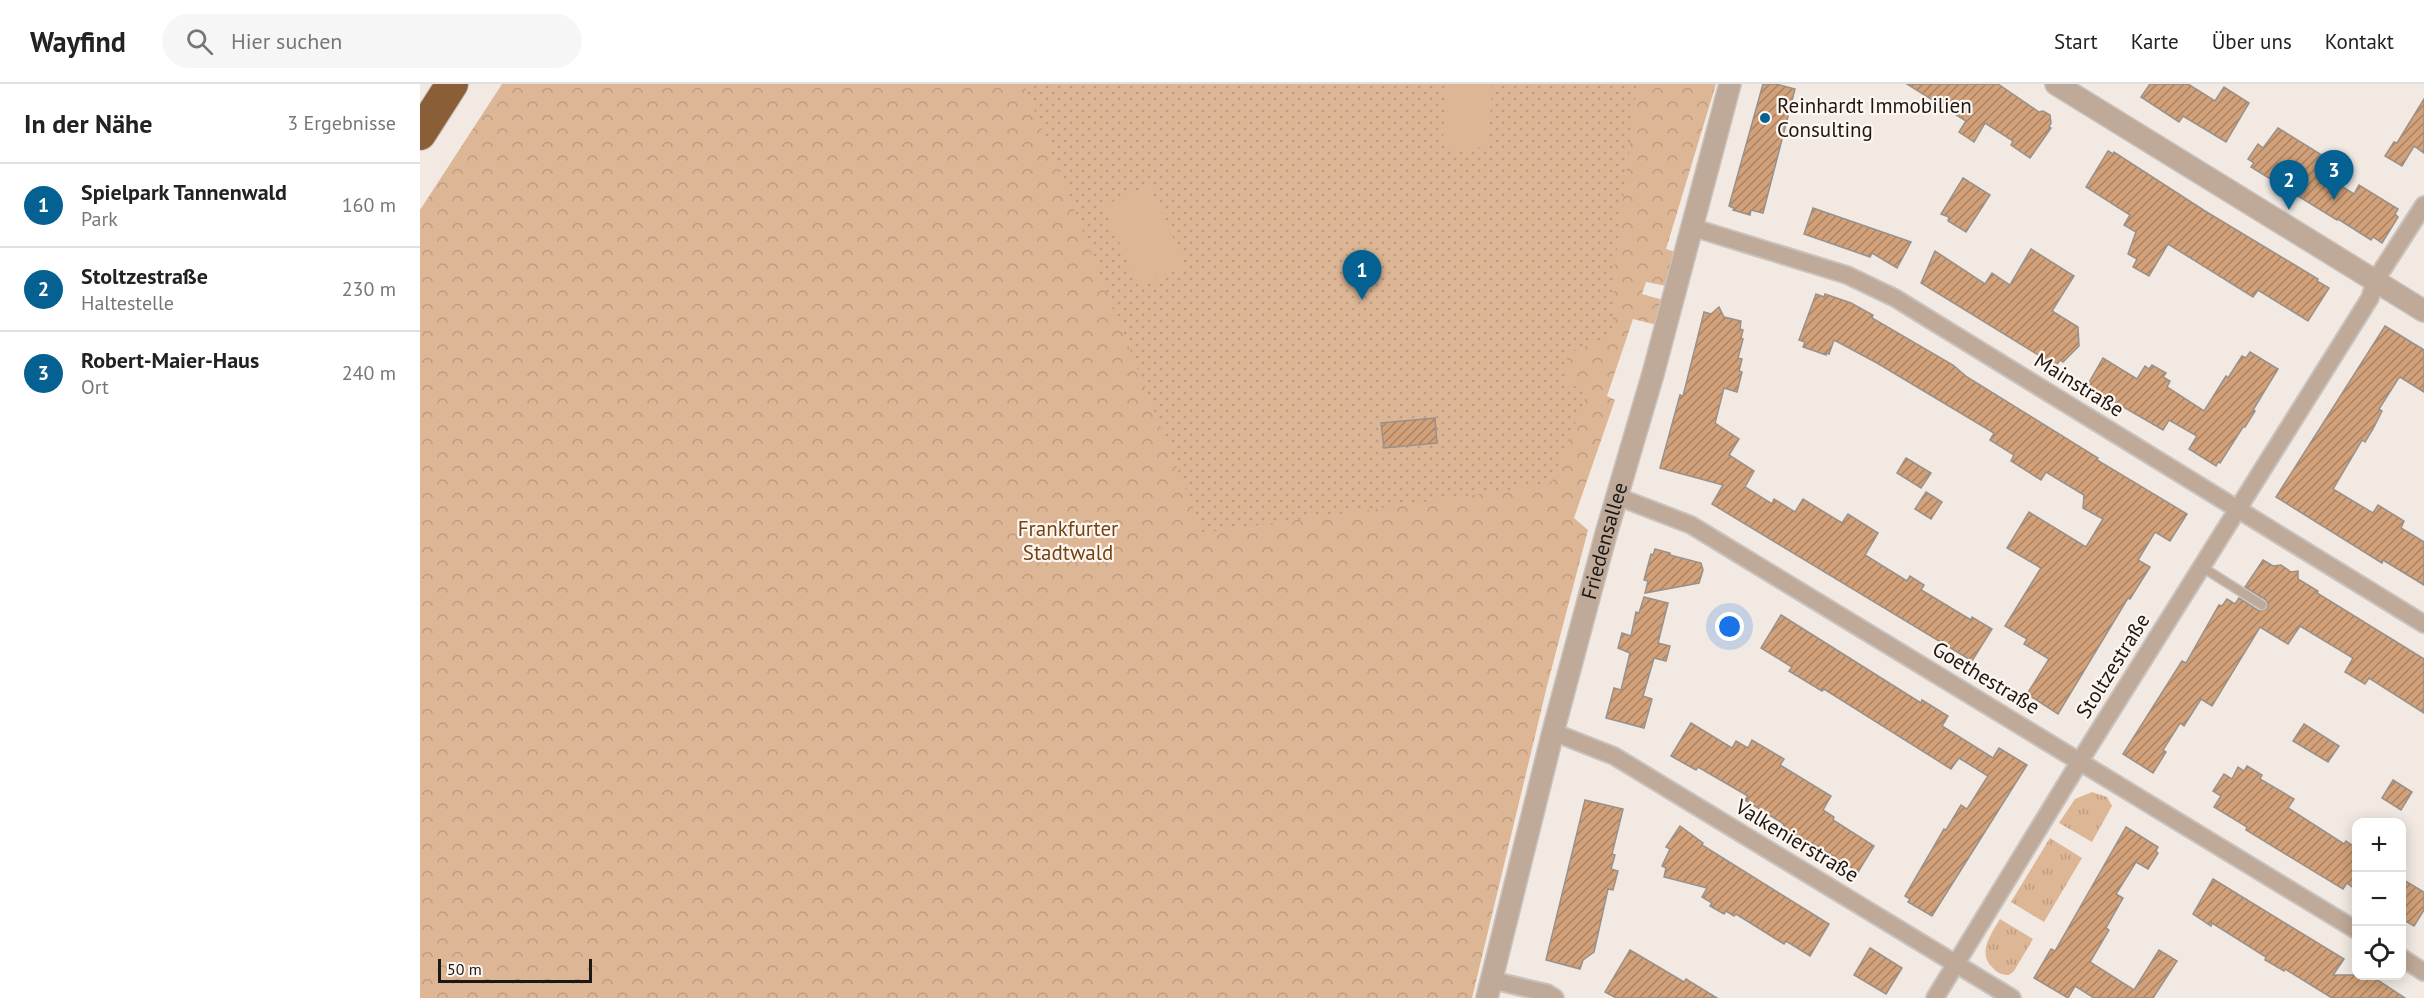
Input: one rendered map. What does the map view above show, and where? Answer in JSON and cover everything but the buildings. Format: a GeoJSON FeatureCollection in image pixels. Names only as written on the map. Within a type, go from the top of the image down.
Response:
{"type":"FeatureCollection","features":[{"type":"Feature","properties":{"kind":"highway"},"geometry":{"type":"LineString","coordinates":[[420,134],[452,84]]}},
{"type":"Feature","properties":{"kind":"street","name":"Friedensallee"},"geometry":{"type":"LineString","coordinates":[[1489,989],[1553,732],[1616,496],[1653,374],[1730,84]]}},
{"type":"Feature","properties":{"kind":"street"},"geometry":{"type":"LineString","coordinates":[[2056,84],[2424,311]]}},
{"type":"Feature","properties":{"kind":"street","name":"Stoltzestraße"},"geometry":{"type":"LineString","coordinates":[[1935,998],[2080,761],[2370,298],[2375,281],[2424,205]]}},
{"type":"Feature","properties":{"kind":"street","name":"Mainstraße"},"geometry":{"type":"LineString","coordinates":[[1691,227],[1869,284],[1912,308],[2424,624]]}},
{"type":"Feature","properties":{"kind":"street","name":"Goethestraße"},"geometry":{"type":"LineString","coordinates":[[1616,496],[1691,525],[2352,928]]}},
{"type":"Feature","properties":{"kind":"street","name":"Valkenierstraße"},"geometry":{"type":"LineString","coordinates":[[1553,732],[1614,756],[2012,998]]}},
{"type":"Feature","properties":{"kind":"street"},"geometry":{"type":"LineString","coordinates":[[2406,961],[2424,972]]}},
{"type":"Feature","properties":{"kind":"street"},"geometry":{"type":"LineString","coordinates":[[1489,989],[1547,993],[1555,998]]}},
{"type":"Feature","properties":{"kind":"lane"},"geometry":{"type":"LineString","coordinates":[[2202,567],[2262,605]]}},
{"type":"Feature","properties":{"kind":"green space","name":"Frankfurter Stadtwald"},"geometry":{"type":"Polygon","coordinates":[[[502,84],[1716,84],[1666,249],[1675,252],[1666,286],[1646,282],[1642,294],[1663,300],[1657,325],[1633,319],[1607,396],[1615,400],[1574,518],[1588,530],[1547,686],[1472,998],[420,998],[420,210],[502,84]]]}},
{"type":"Feature","properties":{"kind":"green space"},"geometry":{"type":"Polygon","coordinates":[[[1024,84],[1637,84],[1615,265],[1612,335],[1567,354],[1566,383],[1588,391],[1551,484],[1203,533],[1024,84]]]}},
{"type":"Feature","properties":{"kind":"green space"},"geometry":{"type":"Polygon","coordinates":[[[1446,84],[1492,84],[1489,143],[1468,152],[1454,148],[1443,138],[1446,84]]]}},
{"type":"Feature","properties":{"kind":"green space"},"geometry":{"type":"Polygon","coordinates":[[[1149,185],[1186,266],[1139,287],[1103,206],[1149,185]]]}},
{"type":"Feature","properties":{"kind":"green space"},"geometry":{"type":"Polygon","coordinates":[[[2092,792],[2107,797],[2112,806],[2092,842],[2059,823],[2075,799],[2092,792]]]}},
{"type":"Feature","properties":{"kind":"green space"},"geometry":{"type":"Polygon","coordinates":[[[2050,838],[2082,858],[2044,922],[2011,902],[2050,838]]]}},
{"type":"Feature","properties":{"kind":"green space"},"geometry":{"type":"Polygon","coordinates":[[[2000,919],[2033,939],[2014,971],[2009,975],[1996,971],[1986,955],[1987,943],[2000,919]]]}},
{"type":"Feature","properties":{"kind":"place","name":"Reinhardt Immobilien Consulting"},"geometry":{"type":"Point","coordinates":[1765,118]}},
{"type":"Feature","properties":{"kind":"place","name":"Robert-Maier-Haus"},"geometry":{"type":"Point","coordinates":[2334,200]}},
{"type":"Feature","properties":{"kind":"place","name":"Stoltzestraße"},"geometry":{"type":"Point","coordinates":[2289,210]}},
{"type":"Feature","properties":{"kind":"place","name":"Spielpark Tannenwald"},"geometry":{"type":"Point","coordinates":[1362,300]}}]}
